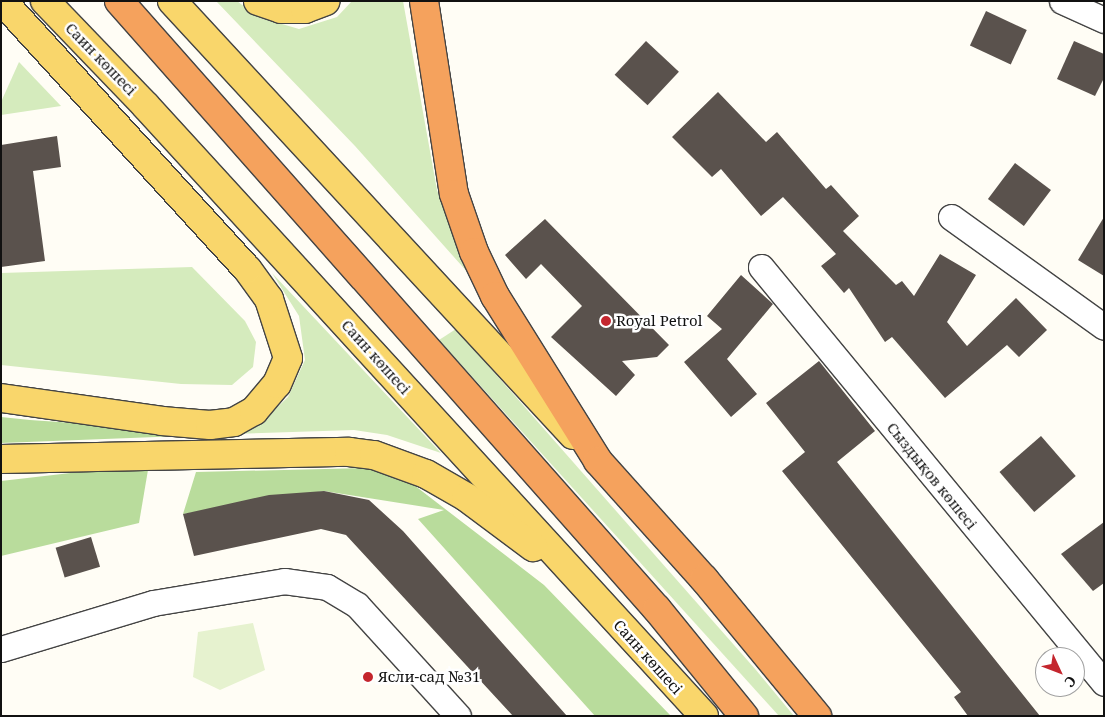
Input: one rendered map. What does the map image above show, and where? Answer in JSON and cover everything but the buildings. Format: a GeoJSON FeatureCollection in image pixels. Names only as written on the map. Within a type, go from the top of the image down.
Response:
{"type":"FeatureCollection","features":[{"type":"Feature","properties":{"kind":"highway"},"geometry":{"type":"LineString","coordinates":[[120,1],[657,609],[744,716]]}},
{"type":"Feature","properties":{"kind":"highway"},"geometry":{"type":"LineString","coordinates":[[424,1],[454,194],[474,252],[527,352],[598,461],[704,579],[817,716]]}},
{"type":"Feature","properties":{"kind":"main road"},"geometry":{"type":"LineString","coordinates":[[1,398],[162,421],[210,425],[234,422],[254,411],[277,384],[288,358],[269,299],[247,269],[2,1]]}},
{"type":"Feature","properties":{"kind":"main road","name":"Саин көшесі"},"geometry":{"type":"LineString","coordinates":[[45,1],[145,105],[704,716]]}},
{"type":"Feature","properties":{"kind":"main road"},"geometry":{"type":"LineString","coordinates":[[172,1],[598,461]]}},
{"type":"Feature","properties":{"kind":"main road"},"geometry":{"type":"LineString","coordinates":[[258,1],[281,9],[305,9],[326,1]]}},
{"type":"Feature","properties":{"kind":"main road"},"geometry":{"type":"LineString","coordinates":[[1,459],[348,452],[374,455],[426,474],[466,497],[595,598]]}},
{"type":"Feature","properties":{"kind":"street"},"geometry":{"type":"LineString","coordinates":[[1062,1],[1104,20]]}},
{"type":"Feature","properties":{"kind":"street"},"geometry":{"type":"LineString","coordinates":[[951,217],[1104,328]]}},
{"type":"Feature","properties":{"kind":"street","name":"Сыздықов көшесі"},"geometry":{"type":"LineString","coordinates":[[761,267],[1104,683]]}},
{"type":"Feature","properties":{"kind":"street"},"geometry":{"type":"LineString","coordinates":[[1,649],[153,603],[284,582],[327,587],[357,605],[458,716]]}},
{"type":"Feature","properties":{"kind":"green space"},"geometry":{"type":"Polygon","coordinates":[[[216,1],[237,1],[258,17],[299,29],[337,17],[352,1],[403,1],[437,190],[452,233],[478,284],[355,146],[216,1]]]}},
{"type":"Feature","properties":{"kind":"green space"},"geometry":{"type":"Polygon","coordinates":[[[19,62],[61,106],[1,115],[1,102],[19,62]]]}},
{"type":"Feature","properties":{"kind":"green space"},"geometry":{"type":"Polygon","coordinates":[[[192,267],[245,321],[256,342],[253,367],[232,385],[181,384],[1,365],[1,273],[192,267]]]}},
{"type":"Feature","properties":{"kind":"green space"},"geometry":{"type":"Polygon","coordinates":[[[272,273],[441,453],[387,435],[354,430],[234,434],[266,418],[288,397],[305,360],[299,316],[272,273]]]}},
{"type":"Feature","properties":{"kind":"green space"},"geometry":{"type":"Polygon","coordinates":[[[456,329],[756,670],[794,716],[779,716],[439,340],[456,329]]]}},
{"type":"Feature","properties":{"kind":"green space"},"geometry":{"type":"Polygon","coordinates":[[[1,417],[30,420],[234,434],[1,443],[1,417]]]}},
{"type":"Feature","properties":{"kind":"green space"},"geometry":{"type":"Polygon","coordinates":[[[149,464],[139,523],[1,556],[1,481],[149,464]]]}},
{"type":"Feature","properties":{"kind":"green space"},"geometry":{"type":"Polygon","coordinates":[[[366,468],[414,485],[544,585],[671,716],[595,716],[418,519],[444,510],[324,491],[183,514],[196,472],[366,468]]]}},
{"type":"Feature","properties":{"kind":"green space"},"geometry":{"type":"Polygon","coordinates":[[[253,623],[265,670],[220,690],[193,677],[198,632],[253,623]]]}},
{"type":"Feature","properties":{"kind":"place","name":"Royal Petrol"},"geometry":{"type":"Point","coordinates":[606,321]}},
{"type":"Feature","properties":{"kind":"place","name":"Ясли-сад №31"},"geometry":{"type":"Point","coordinates":[368,677]}}]}
